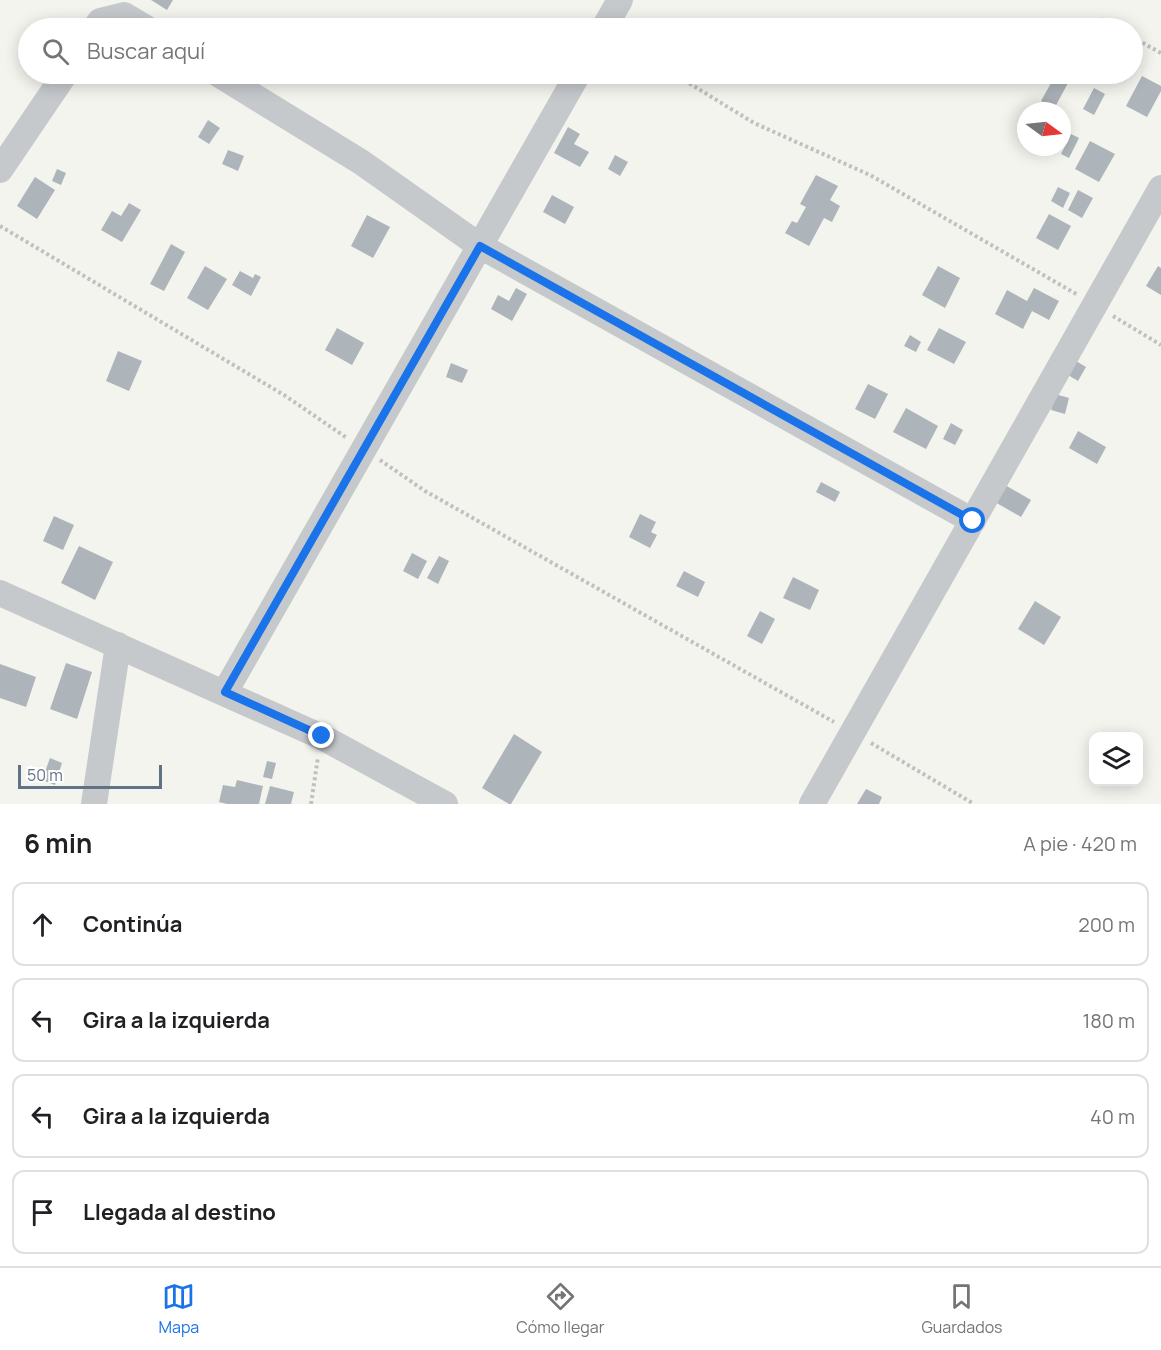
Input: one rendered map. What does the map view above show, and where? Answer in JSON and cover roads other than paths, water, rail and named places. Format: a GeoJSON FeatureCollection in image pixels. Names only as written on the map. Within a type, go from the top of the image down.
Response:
{"type":"FeatureCollection","features":[{"type":"Feature","properties":{"kind":"street"},"geometry":{"type":"LineString","coordinates":[[610,18],[620,0]]}},
{"type":"Feature","properties":{"kind":"street"},"geometry":{"type":"LineString","coordinates":[[112,18],[124,15],[129,18]]}},
{"type":"Feature","properties":{"kind":"street"},"geometry":{"type":"LineString","coordinates":[[0,170],[58,84]]}},
{"type":"Feature","properties":{"kind":"street"},"geometry":{"type":"LineString","coordinates":[[234,84],[361,162],[480,246],[973,521]]}},
{"type":"Feature","properties":{"kind":"street"},"geometry":{"type":"LineString","coordinates":[[225,692],[572,84]]}},
{"type":"Feature","properties":{"kind":"street"},"geometry":{"type":"LineString","coordinates":[[812,804],[1161,188]]}},
{"type":"Feature","properties":{"kind":"street"},"geometry":{"type":"LineString","coordinates":[[0,593],[322,736],[445,804]]}},
{"type":"Feature","properties":{"kind":"street"},"geometry":{"type":"LineString","coordinates":[[94,804],[118,645]]}}]}
